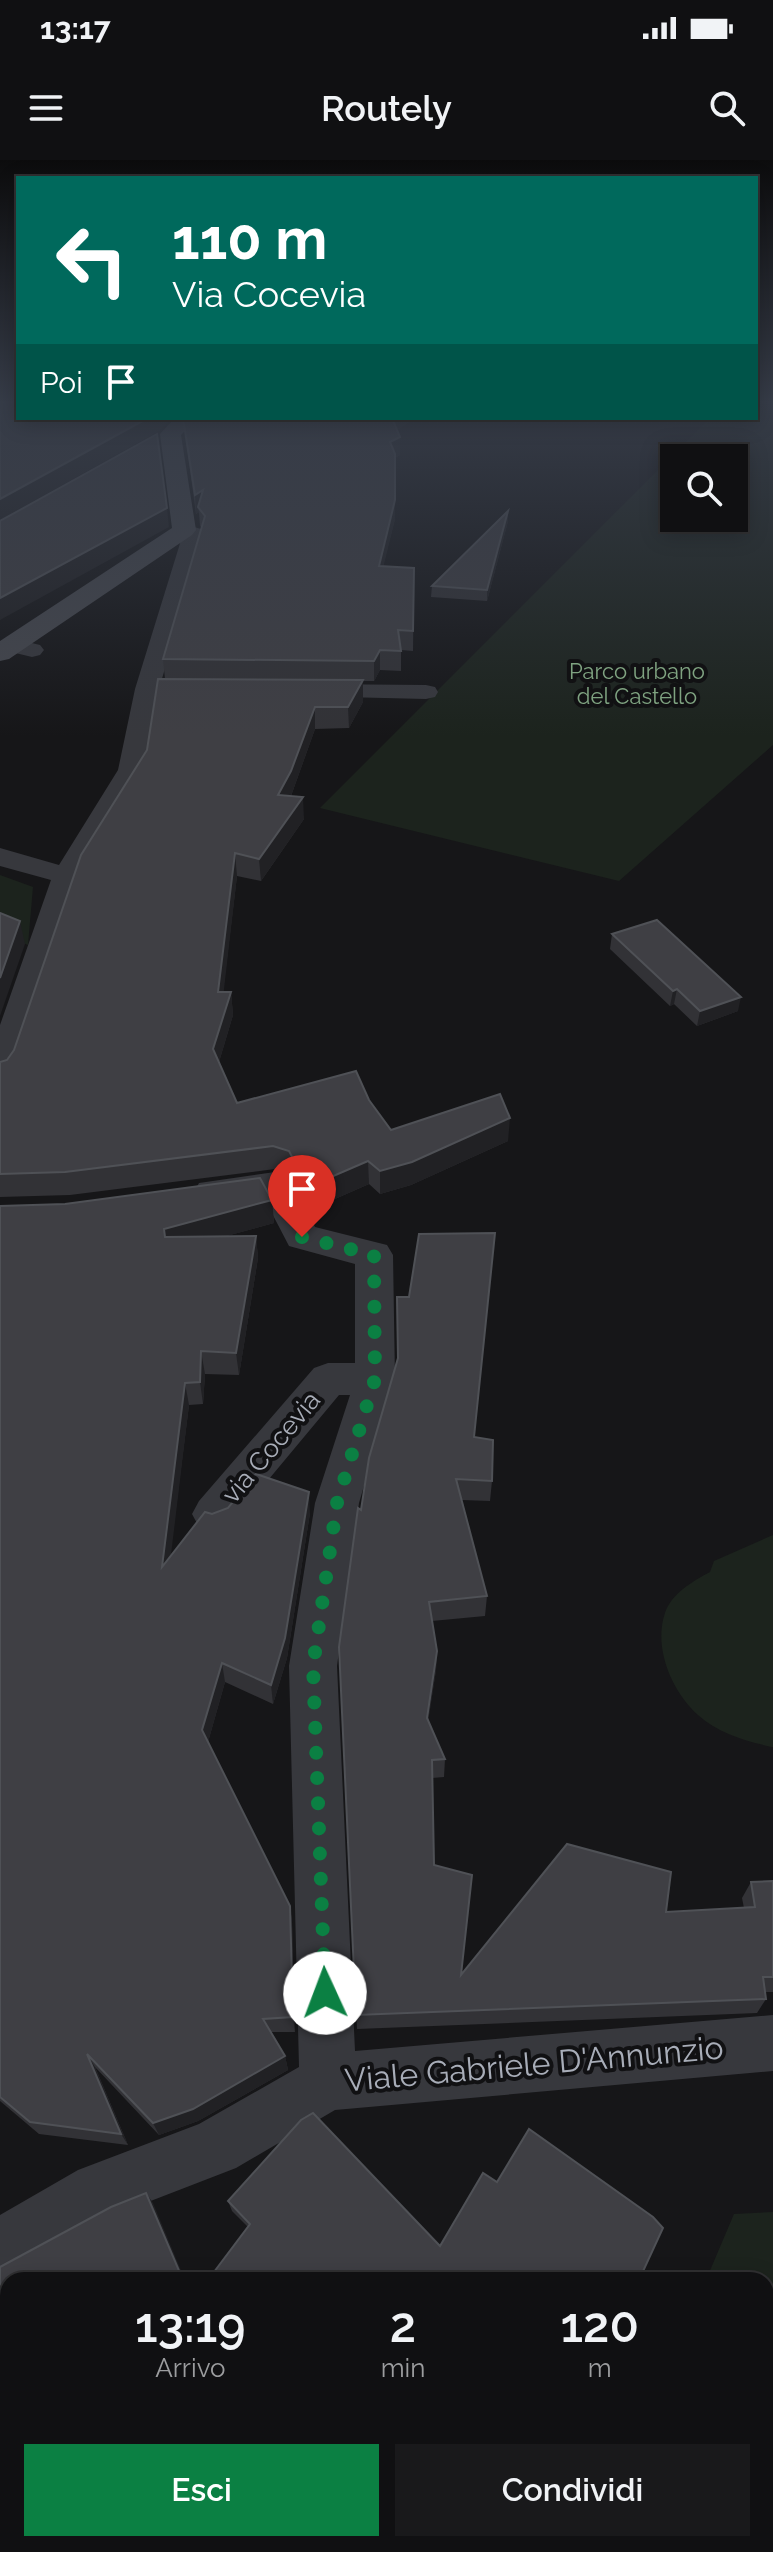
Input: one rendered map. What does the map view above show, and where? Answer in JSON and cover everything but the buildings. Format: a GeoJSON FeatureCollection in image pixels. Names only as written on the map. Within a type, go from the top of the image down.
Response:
{"type":"FeatureCollection","features":[{"type":"Feature","properties":{"kind":"main road"},"geometry":{"type":"LineString","coordinates":[[11,647],[184,530],[182,514]]}},
{"type":"Feature","properties":{"kind":"street"},"geometry":{"type":"LineString","coordinates":[[0,1072],[66,874],[131,770],[141,689],[193,534],[184,530]]}},
{"type":"Feature","properties":{"kind":"street"},"geometry":{"type":"LineString","coordinates":[[141,689],[178,689]]}},
{"type":"Feature","properties":{"kind":"street"},"geometry":{"type":"LineString","coordinates":[[286,691],[426,692]]}},
{"type":"Feature","properties":{"kind":"street"},"geometry":{"type":"LineString","coordinates":[[0,857],[66,874]]}},
{"type":"Feature","properties":{"kind":"street","name":"via Cocevia"},"geometry":{"type":"LineString","coordinates":[[173,1197],[275,1184],[302,1237],[374,1255],[375,1379],[337,1503],[313,1666],[328,2082]]}},
{"type":"Feature","properties":{"kind":"street","name":"via Cocevia"},"geometry":{"type":"LineString","coordinates":[[214,1514],[328,1379],[375,1379]]}},
{"type":"Feature","properties":{"kind":"street","name":"Viale Gabriele D'Annunzio"},"geometry":{"type":"LineString","coordinates":[[0,2248],[99,2191],[215,2147],[328,2082],[773,2043]]}},
{"type":"Feature","properties":{"kind":"green space","name":"Parco urbano del Castello"},"geometry":{"type":"Polygon","coordinates":[[[614,514],[660,514],[660,532],[748,532],[748,514],[773,514],[773,745],[619,881],[320,808],[614,514]]]}},
{"type":"Feature","properties":{"kind":"green space"},"geometry":{"type":"Polygon","coordinates":[[[0,875],[33,887],[28,945],[0,933],[0,875]]]}},
{"type":"Feature","properties":{"kind":"green space"},"geometry":{"type":"Polygon","coordinates":[[[773,1535],[772,1747],[724,1732],[698,1715],[673,1682],[661,1640],[665,1613],[677,1594],[710,1572],[714,1561],[773,1535]]]}},
{"type":"Feature","properties":{"kind":"green space"},"geometry":{"type":"Polygon","coordinates":[[[773,2212],[773,2272],[709,2272],[734,2214],[773,2212]]]}},
{"type":"Feature","properties":{"kind":"route"},"geometry":{"type":"LineString","coordinates":[[302,1237],[374,1255],[375,1379],[337,1503],[313,1666],[325,1993]]}}]}
